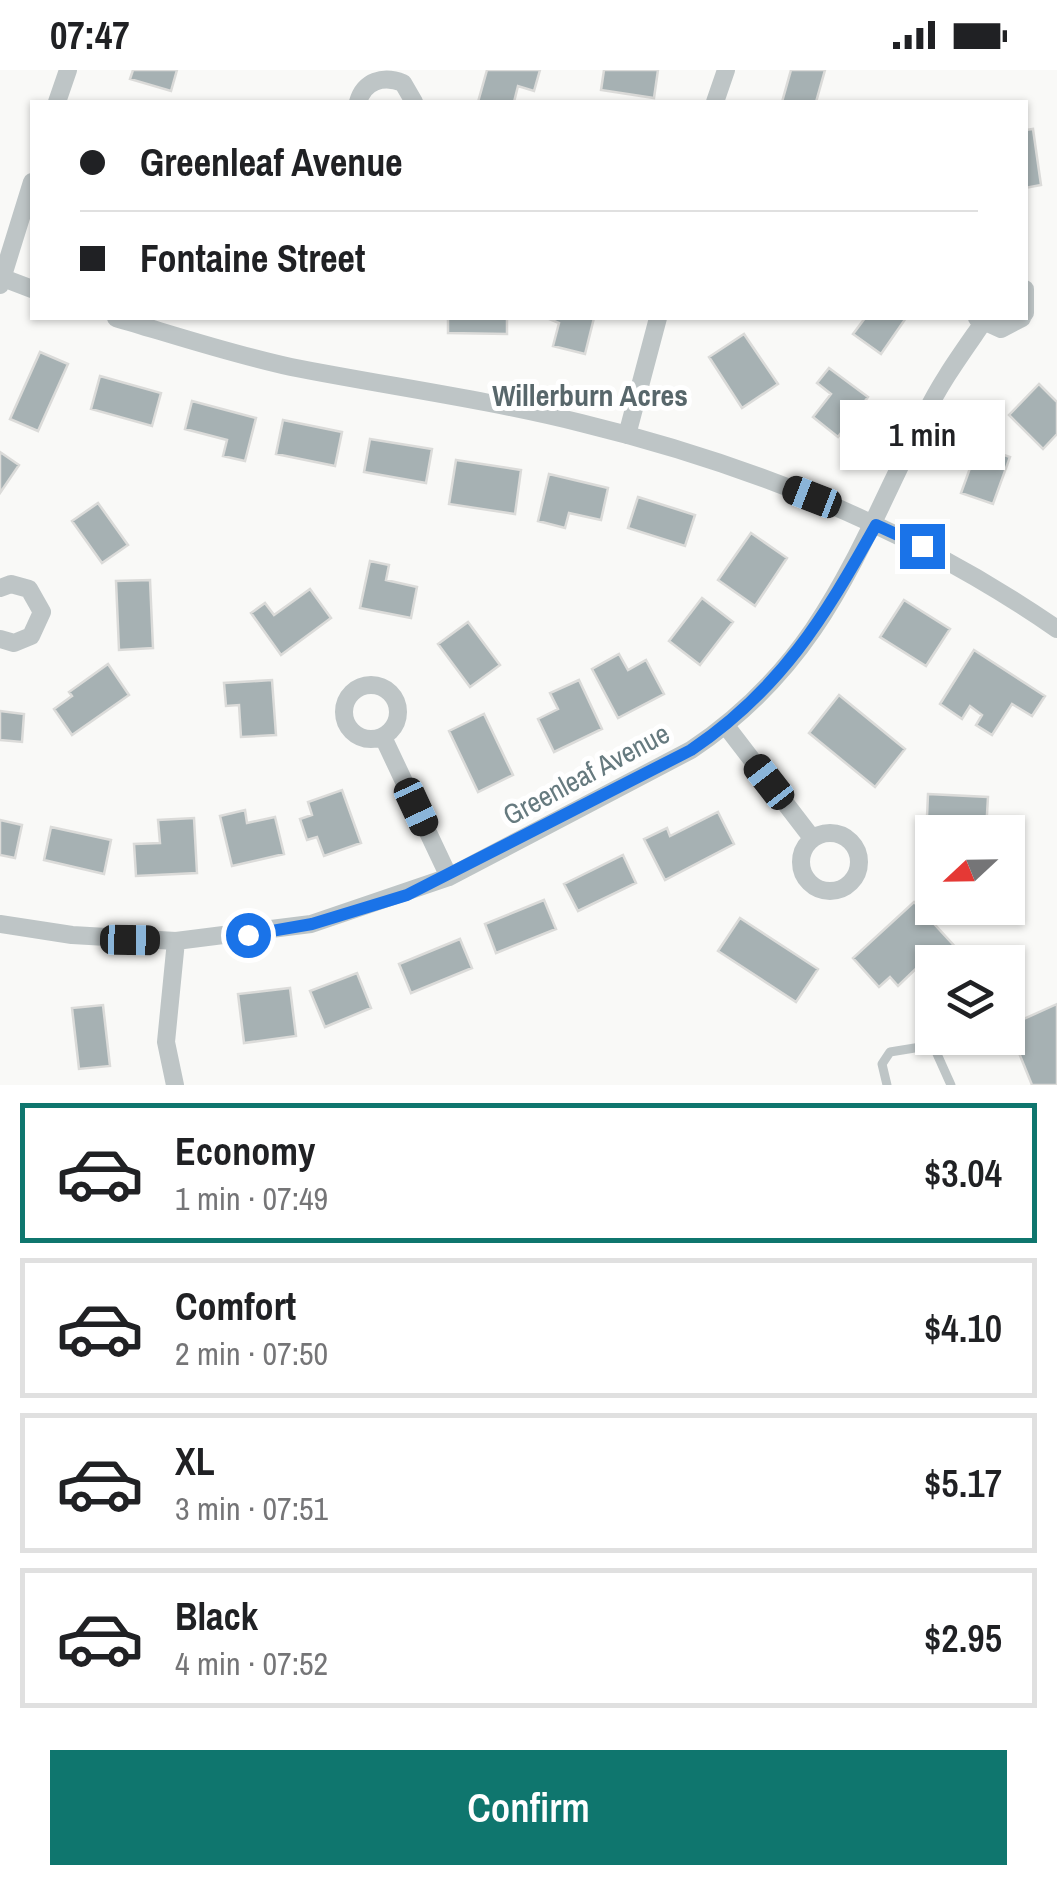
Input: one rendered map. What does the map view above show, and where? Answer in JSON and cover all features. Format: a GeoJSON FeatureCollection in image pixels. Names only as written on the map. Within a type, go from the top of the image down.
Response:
{"type":"FeatureCollection","features":[{"type":"Feature","properties":{"kind":"street"},"geometry":{"type":"LineString","coordinates":[[59,100],[68,70]]}},
{"type":"Feature","properties":{"kind":"street"},"geometry":{"type":"LineString","coordinates":[[716,100],[726,70]]}},
{"type":"Feature","properties":{"kind":"street"},"geometry":{"type":"LineString","coordinates":[[360,100],[374,81],[395,75],[413,100]]}},
{"type":"Feature","properties":{"kind":"street"},"geometry":{"type":"LineString","coordinates":[[30,188],[1,281],[30,288]]}},
{"type":"Feature","properties":{"kind":"street"},"geometry":{"type":"LineString","coordinates":[[123,320],[252,358],[626,435],[726,465],[876,525],[967,569],[1057,629]]}},
{"type":"Feature","properties":{"kind":"street"},"geometry":{"type":"LineString","coordinates":[[626,435],[657,320]]}},
{"type":"Feature","properties":{"kind":"street","name":"Greenleaf Avenue"},"geometry":{"type":"LineString","coordinates":[[0,924],[72,935],[176,941],[312,924],[450,877],[691,750],[726,726],[767,689],[808,640],[876,525],[924,415],[979,321],[1001,329],[1015,320]]}},
{"type":"Feature","properties":{"kind":"street"},"geometry":{"type":"LineString","coordinates":[[0,588],[12,584],[29,589],[42,612],[31,636],[14,642],[0,639]]}},
{"type":"Feature","properties":{"kind":"street"},"geometry":{"type":"LineString","coordinates":[[726,726],[812,838]]}},
{"type":"Feature","properties":{"kind":"street"},"geometry":{"type":"LineString","coordinates":[[383,737],[450,877]]}},
{"type":"Feature","properties":{"kind":"street"},"geometry":{"type":"LineString","coordinates":[[175,1085],[166,1042],[176,941]]}},
{"type":"Feature","properties":{"kind":"lane"},"geometry":{"type":"LineString","coordinates":[[887,1085],[882,1064],[890,1052],[933,1044],[951,1085]]}},
{"type":"Feature","properties":{"kind":"building"},"geometry":{"type":"Polygon","coordinates":[[[133,70],[177,70],[171,91],[130,79],[133,70]]]}},
{"type":"Feature","properties":{"kind":"building"},"geometry":{"type":"Polygon","coordinates":[[[487,70],[540,70],[534,91],[518,86],[514,100],[479,100],[487,70]]]}},
{"type":"Feature","properties":{"kind":"building"},"geometry":{"type":"Polygon","coordinates":[[[604,70],[658,70],[654,98],[601,90],[604,70]]]}},
{"type":"Feature","properties":{"kind":"building"},"geometry":{"type":"Polygon","coordinates":[[[791,70],[825,70],[817,100],[783,100],[791,70]]]}},
{"type":"Feature","properties":{"kind":"building"},"geometry":{"type":"Polygon","coordinates":[[[1033,129],[1041,185],[1028,187],[1028,130],[1033,129]]]}},
{"type":"Feature","properties":{"kind":"building"},"geometry":{"type":"Polygon","coordinates":[[[448,320],[507,320],[507,334],[448,333],[448,320]]]}},
{"type":"Feature","properties":{"kind":"building"},"geometry":{"type":"Polygon","coordinates":[[[552,320],[594,320],[585,354],[553,346],[559,323],[552,320]]]}},
{"type":"Feature","properties":{"kind":"building"},"geometry":{"type":"Polygon","coordinates":[[[864,320],[905,320],[881,354],[853,334],[864,320]]]}},
{"type":"Feature","properties":{"kind":"building"},"geometry":{"type":"Polygon","coordinates":[[[744,334],[778,384],[742,408],[709,357],[744,334]]]}},
{"type":"Feature","properties":{"kind":"building"},"geometry":{"type":"Polygon","coordinates":[[[40,352],[68,364],[38,431],[10,419],[40,352]]]}},
{"type":"Feature","properties":{"kind":"building"},"geometry":{"type":"Polygon","coordinates":[[[829,368],[868,397],[838,437],[813,417],[831,394],[817,383],[829,368]]]}},
{"type":"Feature","properties":{"kind":"building"},"geometry":{"type":"Polygon","coordinates":[[[100,376],[161,393],[152,426],[91,409],[100,376]]]}},
{"type":"Feature","properties":{"kind":"building"},"geometry":{"type":"Polygon","coordinates":[[[1039,384],[1057,402],[1057,434],[1043,449],[1009,415],[1039,384]]]}},
{"type":"Feature","properties":{"kind":"building"},"geometry":{"type":"Polygon","coordinates":[[[192,401],[256,418],[245,461],[223,456],[227,440],[185,429],[192,401]]]}},
{"type":"Feature","properties":{"kind":"building"},"geometry":{"type":"Polygon","coordinates":[[[283,420],[342,432],[335,466],[276,454],[283,420]]]}},
{"type":"Feature","properties":{"kind":"building"},"geometry":{"type":"Polygon","coordinates":[[[370,439],[432,449],[426,483],[364,472],[370,439]]]}},
{"type":"Feature","properties":{"kind":"building"},"geometry":{"type":"Polygon","coordinates":[[[978,446],[1010,457],[993,504],[961,493],[978,446]]]}},
{"type":"Feature","properties":{"kind":"building"},"geometry":{"type":"Polygon","coordinates":[[[0,452],[19,465],[0,493],[0,452]]]}},
{"type":"Feature","properties":{"kind":"building"},"geometry":{"type":"Polygon","coordinates":[[[456,460],[521,470],[515,514],[449,504],[456,460]]]}},
{"type":"Feature","properties":{"kind":"building"},"geometry":{"type":"Polygon","coordinates":[[[549,474],[608,488],[601,520],[569,513],[565,528],[538,521],[549,474]]]}},
{"type":"Feature","properties":{"kind":"building"},"geometry":{"type":"Polygon","coordinates":[[[638,497],[695,515],[685,546],[628,528],[638,497]]]}},
{"type":"Feature","properties":{"kind":"building"},"geometry":{"type":"Polygon","coordinates":[[[98,503],[128,545],[102,563],[72,521],[98,503]]]}},
{"type":"Feature","properties":{"kind":"building"},"geometry":{"type":"Polygon","coordinates":[[[751,533],[787,558],[755,606],[718,580],[751,533]]]}},
{"type":"Feature","properties":{"kind":"building"},"geometry":{"type":"Polygon","coordinates":[[[370,561],[389,565],[386,580],[417,587],[411,618],[360,608],[370,561]]]}},
{"type":"Feature","properties":{"kind":"building"},"geometry":{"type":"Polygon","coordinates":[[[150,580],[153,648],[119,650],[116,581],[150,580]]]}},
{"type":"Feature","properties":{"kind":"building"},"geometry":{"type":"Polygon","coordinates":[[[310,589],[331,618],[281,655],[251,613],[265,603],[274,615],[310,589]]]}},
{"type":"Feature","properties":{"kind":"building"},"geometry":{"type":"Polygon","coordinates":[[[702,598],[733,622],[700,665],[669,641],[702,598]]]}},
{"type":"Feature","properties":{"kind":"building"},"geometry":{"type":"Polygon","coordinates":[[[904,600],[950,629],[926,666],[880,637],[904,600]]]}},
{"type":"Feature","properties":{"kind":"building"},"geometry":{"type":"Polygon","coordinates":[[[468,622],[500,665],[470,687],[438,644],[468,622]]]}},
{"type":"Feature","properties":{"kind":"building"},"geometry":{"type":"Polygon","coordinates":[[[974,650],[1045,696],[1032,716],[1012,704],[992,735],[976,725],[982,715],[970,706],[962,719],[940,704],[974,650]]]}},
{"type":"Feature","properties":{"kind":"building"},"geometry":{"type":"Polygon","coordinates":[[[619,654],[628,670],[646,660],[664,694],[618,718],[592,669],[619,654]]]}},
{"type":"Feature","properties":{"kind":"building"},"geometry":{"type":"Polygon","coordinates":[[[108,664],[129,695],[72,735],[54,709],[72,696],[69,692],[108,664]]]}},
{"type":"Feature","properties":{"kind":"building"},"geometry":{"type":"Polygon","coordinates":[[[272,680],[276,735],[241,737],[239,705],[226,706],[224,683],[272,680]]]}},
{"type":"Feature","properties":{"kind":"building"},"geometry":{"type":"Polygon","coordinates":[[[579,680],[602,729],[554,752],[538,719],[558,709],[550,693],[579,680]]]}},
{"type":"Feature","properties":{"kind":"building"},"geometry":{"type":"Polygon","coordinates":[[[839,695],[905,749],[875,787],[809,733],[839,695]]]}},
{"type":"Feature","properties":{"kind":"building"},"geometry":{"type":"Polygon","coordinates":[[[0,711],[24,714],[22,742],[0,740],[0,711]]]}},
{"type":"Feature","properties":{"kind":"building"},"geometry":{"type":"Polygon","coordinates":[[[484,714],[513,775],[478,792],[449,731],[484,714]]]}},
{"type":"Feature","properties":{"kind":"building"},"geometry":{"type":"Polygon","coordinates":[[[342,790],[361,843],[324,856],[317,837],[307,840],[300,819],[312,815],[308,802],[342,790]]]}},
{"type":"Feature","properties":{"kind":"building"},"geometry":{"type":"Polygon","coordinates":[[[928,794],[988,797],[987,815],[927,815],[928,794]]]}},
{"type":"Feature","properties":{"kind":"building"},"geometry":{"type":"Polygon","coordinates":[[[245,810],[247,823],[275,817],[284,854],[232,866],[220,816],[245,810]]]}},
{"type":"Feature","properties":{"kind":"building"},"geometry":{"type":"Polygon","coordinates":[[[718,812],[734,844],[665,880],[644,839],[667,828],[670,836],[718,812]]]}},
{"type":"Feature","properties":{"kind":"building"},"geometry":{"type":"Polygon","coordinates":[[[194,818],[197,873],[136,876],[134,844],[160,843],[158,820],[194,818]]]}},
{"type":"Feature","properties":{"kind":"building"},"geometry":{"type":"Polygon","coordinates":[[[0,820],[22,825],[15,858],[0,855],[0,820]]]}},
{"type":"Feature","properties":{"kind":"building"},"geometry":{"type":"Polygon","coordinates":[[[51,827],[111,840],[104,874],[44,860],[51,827]]]}},
{"type":"Feature","properties":{"kind":"building"},"geometry":{"type":"Polygon","coordinates":[[[623,855],[636,883],[578,911],[564,884],[623,855]]]}},
{"type":"Feature","properties":{"kind":"building"},"geometry":{"type":"Polygon","coordinates":[[[544,900],[556,929],[496,953],[485,924],[544,900]]]}},
{"type":"Feature","properties":{"kind":"building"},"geometry":{"type":"Polygon","coordinates":[[[914,902],[915,925],[935,925],[953,945],[915,945],[915,970],[898,986],[890,977],[879,987],[853,958],[914,902]]]}},
{"type":"Feature","properties":{"kind":"building"},"geometry":{"type":"Polygon","coordinates":[[[740,918],[818,969],[796,1002],[718,951],[740,918]]]}},
{"type":"Feature","properties":{"kind":"building"},"geometry":{"type":"Polygon","coordinates":[[[460,939],[472,968],[411,993],[399,964],[460,939]]]}},
{"type":"Feature","properties":{"kind":"building"},"geometry":{"type":"Polygon","coordinates":[[[357,973],[371,1008],[325,1027],[310,991],[357,973]]]}},
{"type":"Feature","properties":{"kind":"building"},"geometry":{"type":"Polygon","coordinates":[[[290,988],[296,1036],[244,1043],[238,994],[290,988]]]}},
{"type":"Feature","properties":{"kind":"building"},"geometry":{"type":"Polygon","coordinates":[[[1057,1004],[1057,1085],[1032,1085],[1020,1055],[1025,1055],[1025,1018],[1057,1004]]]}},
{"type":"Feature","properties":{"kind":"building"},"geometry":{"type":"Polygon","coordinates":[[[103,1005],[110,1066],[79,1069],[72,1008],[103,1005]]]}},
{"type":"Feature","properties":{"kind":"district","name":"Willerburn Acres"},"geometry":{"type":"Point","coordinates":[590,396]}},
{"type":"Feature","properties":{"kind":"route"},"geometry":{"type":"LineString","coordinates":[[248,935],[312,924],[407,895],[450,877],[691,750],[726,726],[767,689],[808,640],[876,525],[922,546]]}}]}
